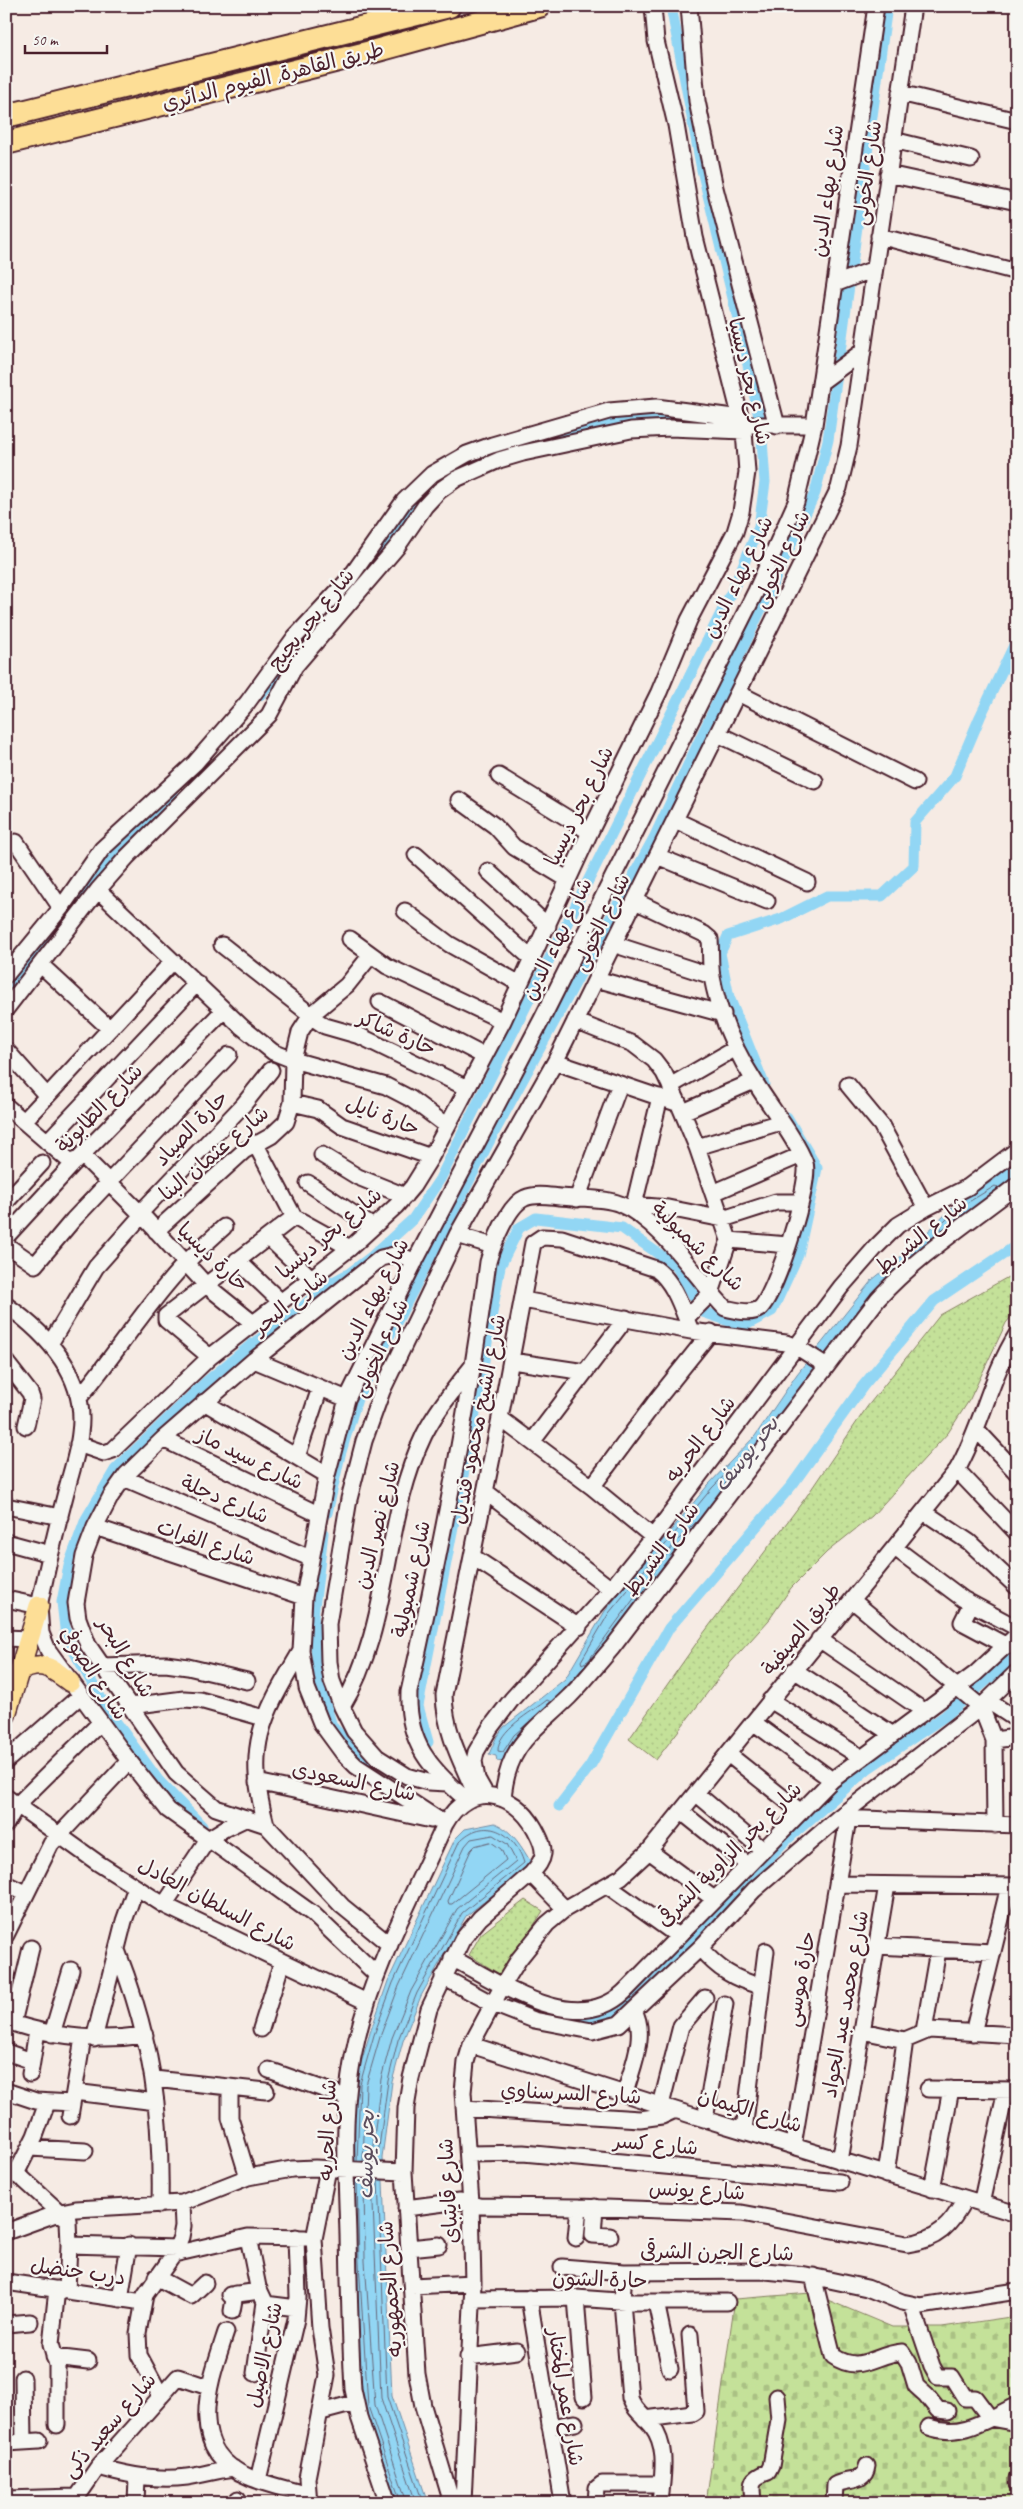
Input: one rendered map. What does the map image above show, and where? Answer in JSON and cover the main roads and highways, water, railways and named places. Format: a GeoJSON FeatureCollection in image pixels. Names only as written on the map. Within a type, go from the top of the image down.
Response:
{"type":"FeatureCollection","features":[{"type":"Feature","properties":{"kind":"highway","name":"طريق القاهرة, الفيوم الدائري"},"geometry":{"type":"LineString","coordinates":[[6,116],[449,6]]}},
{"type":"Feature","properties":{"kind":"highway","name":"طريق القاهرة, الفيوم الدائري"},"geometry":{"type":"LineString","coordinates":[[6,144],[361,54],[540,6]]}},
{"type":"Feature","properties":{"kind":"main road"},"geometry":{"type":"LineString","coordinates":[[6,1715],[38,1606]]}},
{"type":"Feature","properties":{"kind":"main road"},"geometry":{"type":"LineString","coordinates":[[19,1671],[36,1664],[43,1665],[75,1689]]}},
{"type":"Feature","properties":{"kind":"water","name":"بحر يوسف"},"geometry":{"type":"Polygon","coordinates":[[[1017,1160],[1017,1178],[998,1196],[907,1263],[711,1515],[678,1546],[592,1664],[518,1738],[503,1762],[497,1761],[496,1756],[489,1754],[497,1736],[504,1727],[565,1679],[605,1611],[708,1485],[755,1436],[797,1374],[872,1280],[909,1250],[954,1206],[992,1181],[1017,1160]]]}},
{"type":"Feature","properties":{"kind":"water","name":"بحر يوسف"},"geometry":{"type":"Polygon","coordinates":[[[495,1823],[512,1835],[532,1864],[466,1916],[421,1996],[403,2041],[392,2082],[382,2158],[392,2396],[428,2503],[397,2503],[363,2407],[354,2262],[352,2158],[355,2083],[388,1981],[455,1839],[465,1829],[495,1823]]]}},
{"type":"Feature","properties":{"kind":"waterway"},"geometry":{"type":"LineString","coordinates":[[202,1826],[158,1780],[108,1711],[66,1637],[62,1602],[69,1565],[86,1519],[115,1470],[206,1382],[251,1345],[292,1316],[329,1284],[350,1273],[370,1258],[413,1219],[440,1179],[734,587],[759,527],[765,482],[761,426],[740,327],[702,170],[671,6]]}},
{"type":"Feature","properties":{"kind":"waterway"},"geometry":{"type":"LineString","coordinates":[[327,1513],[340,1455],[357,1399],[491,1138],[654,838],[815,493],[828,440],[887,6]]}},
{"type":"Feature","properties":{"kind":"waterway"},"geometry":{"type":"LineString","coordinates":[[439,483],[457,468],[509,447],[565,433],[641,416],[695,422]]}},
{"type":"Feature","properties":{"kind":"waterway"},"geometry":{"type":"LineString","coordinates":[[260,695],[322,620],[378,558],[414,509]]}},
{"type":"Feature","properties":{"kind":"waterway"},"geometry":{"type":"LineString","coordinates":[[764,1084],[729,997],[720,953],[728,936],[781,919],[827,896],[882,896],[914,866],[915,822],[955,776],[980,717],[1017,639]]}},
{"type":"Feature","properties":{"kind":"waterway"},"geometry":{"type":"LineString","coordinates":[[6,993],[110,855],[172,792]]}},
{"type":"Feature","properties":{"kind":"waterway"},"geometry":{"type":"LineString","coordinates":[[428,1742],[418,1706],[474,1419],[500,1266],[519,1228],[536,1218],[622,1228],[677,1267],[703,1312],[744,1326],[772,1311],[798,1255],[817,1168],[787,1117]]}},
{"type":"Feature","properties":{"kind":"waterway"},"geometry":{"type":"LineString","coordinates":[[559,1806],[590,1766],[669,1628],[792,1485],[863,1386],[934,1301],[1017,1245]]}},
{"type":"Feature","properties":{"kind":"waterway"},"geometry":{"type":"LineString","coordinates":[[323,1533],[313,1616],[320,1688],[332,1726],[369,1768]]}},
{"type":"Feature","properties":{"kind":"waterway"},"geometry":{"type":"LineString","coordinates":[[524,2008],[564,2020],[598,2021],[622,2013],[690,1939],[784,1842],[867,1769],[945,1716],[1017,1654]]}}]}
